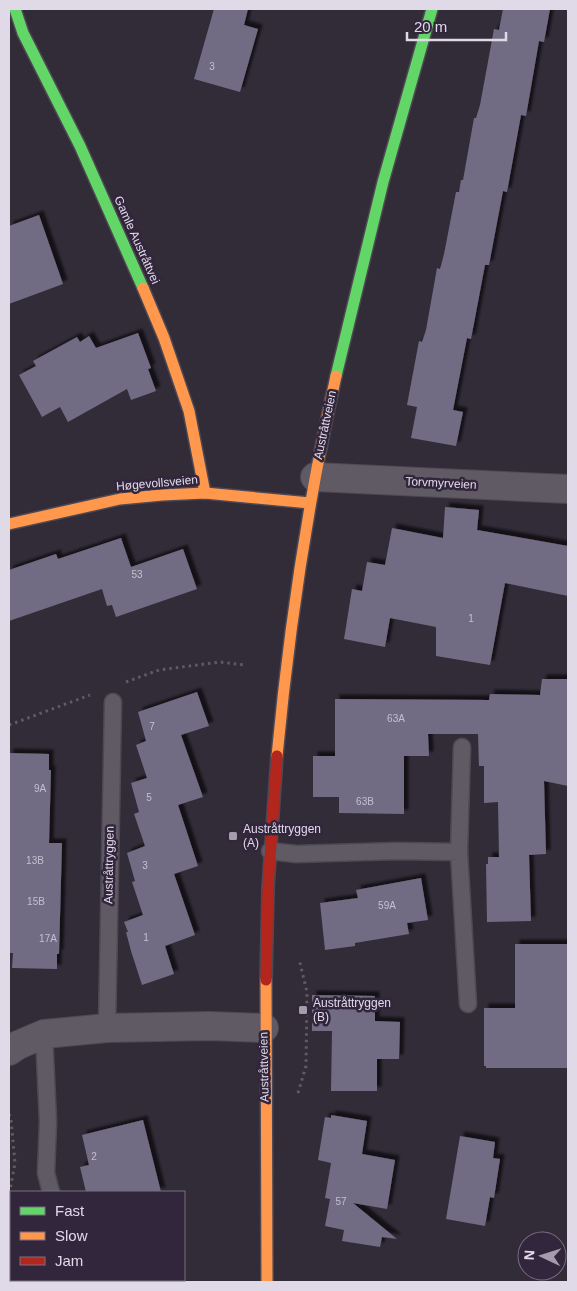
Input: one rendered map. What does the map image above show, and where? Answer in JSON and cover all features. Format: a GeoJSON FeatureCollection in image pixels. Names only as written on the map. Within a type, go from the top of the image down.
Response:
{"type":"FeatureCollection","features":[{"type":"Feature","properties":{"kind":"main road","name":"Gamle Austråttvei"},"geometry":{"type":"LineString","coordinates":[[15,9],[23,33],[80,146],[126,247],[164,338],[190,411],[205,492]]}},
{"type":"Feature","properties":{"kind":"main road","name":"Austråttveien"},"geometry":{"type":"LineString","coordinates":[[267,1282],[264,1028],[270,851],[287,660],[310,503],[344,334],[364,252],[432,9]]}},
{"type":"Feature","properties":{"kind":"main road","name":"Høgevollsveien"},"geometry":{"type":"LineString","coordinates":[[9,524],[120,499],[205,492],[310,503]]}},
{"type":"Feature","properties":{"kind":"street","name":"Torvmyrveien"},"geometry":{"type":"LineString","coordinates":[[315,476],[568,489]]}},
{"type":"Feature","properties":{"kind":"street"},"geometry":{"type":"LineString","coordinates":[[9,1051],[44,1034],[107,1028],[210,1026],[264,1028]]}},
{"type":"Feature","properties":{"kind":"lane","name":"Austråttryggen"},"geometry":{"type":"LineString","coordinates":[[107,1028],[113,702]]}},
{"type":"Feature","properties":{"kind":"lane"},"geometry":{"type":"LineString","coordinates":[[462,747],[459,852],[468,1004]]}},
{"type":"Feature","properties":{"kind":"lane"},"geometry":{"type":"LineString","coordinates":[[270,851],[296,854],[397,851],[459,852]]}},
{"type":"Feature","properties":{"kind":"lane"},"geometry":{"type":"LineString","coordinates":[[44,1034],[48,1122],[46,1173],[51,1191]]}},
{"type":"Feature","properties":{"kind":"path"},"geometry":{"type":"LineString","coordinates":[[298,954],[307,992],[306,1066],[298,1094]]}},
{"type":"Feature","properties":{"kind":"path"},"geometry":{"type":"LineString","coordinates":[[9,1114],[16,1163],[10,1191]]}},
{"type":"Feature","properties":{"kind":"shaded area"},"geometry":{"type":"Polygon","coordinates":[[[9,1237],[10,1281],[60,1282],[10,1282],[9,1237]]]}},
{"type":"Feature","properties":{"kind":"building"},"geometry":{"type":"Polygon","coordinates":[[[214,9],[248,9],[244,25],[258,29],[240,92],[194,79],[214,9]]]}},
{"type":"Feature","properties":{"kind":"building"},"geometry":{"type":"Polygon","coordinates":[[[503,9],[550,9],[544,42],[539,41],[526,116],[521,115],[507,192],[503,191],[489,265],[485,265],[471,339],[467,338],[453,410],[463,412],[456,446],[411,438],[417,407],[407,405],[419,341],[422,342],[426,330],[437,268],[440,269],[444,254],[456,192],[459,192],[461,180],[463,180],[474,118],[476,118],[480,105],[494,29],[499,30],[503,9]]]}},
{"type":"Feature","properties":{"kind":"building"},"geometry":{"type":"Polygon","coordinates":[[[39,215],[63,284],[9,304],[9,226],[39,215]]]}},
{"type":"Feature","properties":{"kind":"building"},"geometry":{"type":"Polygon","coordinates":[[[138,333],[151,368],[148,369],[156,391],[131,400],[127,389],[68,422],[60,407],[42,417],[19,375],[36,366],[33,361],[77,337],[80,342],[89,336],[96,348],[138,333]]]}},
{"type":"Feature","properties":{"kind":"building"},"geometry":{"type":"Polygon","coordinates":[[[445,507],[479,510],[477,530],[568,546],[568,596],[505,583],[490,665],[436,656],[436,627],[390,618],[385,647],[344,639],[352,589],[362,591],[367,562],[385,565],[392,528],[443,538],[445,507]]]}},
{"type":"Feature","properties":{"kind":"building"},"geometry":{"type":"Polygon","coordinates":[[[121,538],[131,567],[183,549],[197,589],[116,617],[112,605],[107,606],[102,589],[9,621],[9,570],[56,554],[58,559],[121,538]]]}},
{"type":"Feature","properties":{"kind":"building"},"geometry":{"type":"Polygon","coordinates":[[[542,679],[568,679],[568,786],[544,781],[546,854],[529,855],[531,921],[487,922],[486,864],[488,864],[488,857],[499,857],[498,802],[484,803],[484,766],[479,766],[478,734],[428,734],[429,756],[404,756],[404,814],[339,813],[339,797],[313,797],[313,756],[335,756],[335,699],[489,700],[490,694],[540,695],[542,679]]]}},
{"type":"Feature","properties":{"kind":"building"},"geometry":{"type":"Polygon","coordinates":[[[197,692],[209,726],[181,735],[203,797],[178,805],[198,866],[174,874],[195,935],[165,946],[174,974],[142,985],[124,922],[143,915],[132,882],[135,881],[127,853],[145,846],[134,814],[139,812],[131,783],[147,778],[136,745],[146,741],[138,712],[197,692]]]}},
{"type":"Feature","properties":{"kind":"building"},"geometry":{"type":"Polygon","coordinates":[[[9,753],[49,754],[49,770],[51,770],[49,843],[62,843],[57,969],[12,968],[13,953],[9,953],[9,753]]]}},
{"type":"Feature","properties":{"kind":"building"},"geometry":{"type":"Polygon","coordinates":[[[421,878],[428,920],[407,923],[409,934],[355,943],[355,946],[325,950],[320,903],[358,898],[356,890],[421,878]]]}},
{"type":"Feature","properties":{"kind":"building"},"geometry":{"type":"Polygon","coordinates":[[[515,944],[568,944],[568,1068],[486,1068],[484,1066],[484,1008],[515,1008],[515,944]]]}},
{"type":"Feature","properties":{"kind":"building"},"geometry":{"type":"Polygon","coordinates":[[[312,995],[375,996],[375,1021],[400,1022],[399,1059],[377,1059],[377,1091],[331,1091],[332,1031],[312,1031],[312,995]]]}},
{"type":"Feature","properties":{"kind":"building"},"geometry":{"type":"Polygon","coordinates":[[[331,1115],[367,1121],[362,1154],[395,1160],[387,1209],[353,1203],[397,1239],[382,1237],[380,1247],[342,1241],[344,1230],[325,1226],[330,1199],[325,1198],[331,1163],[318,1160],[325,1117],[331,1118],[331,1115]]]}},
{"type":"Feature","properties":{"kind":"building"},"geometry":{"type":"Polygon","coordinates":[[[143,1120],[161,1191],[86,1191],[80,1167],[89,1165],[82,1135],[143,1120]]]}},
{"type":"Feature","properties":{"kind":"building"},"geometry":{"type":"Polygon","coordinates":[[[460,1136],[495,1142],[493,1158],[500,1159],[494,1198],[490,1197],[485,1226],[446,1219],[460,1136]]]}},
{"type":"Feature","properties":{"kind":"traffic: fast"},"geometry":{"type":"LineString","coordinates":[[15,9],[23,33],[80,146],[143,288]]}},
{"type":"Feature","properties":{"kind":"traffic: fast"},"geometry":{"type":"LineString","coordinates":[[336,376],[383,182],[432,9]]}},
{"type":"Feature","properties":{"kind":"traffic: slow"},"geometry":{"type":"LineString","coordinates":[[143,288],[164,338],[189,411],[205,493]]}},
{"type":"Feature","properties":{"kind":"traffic: slow"},"geometry":{"type":"LineString","coordinates":[[277,756],[287,660],[300,565],[336,376]]}},
{"type":"Feature","properties":{"kind":"traffic: slow"},"geometry":{"type":"LineString","coordinates":[[9,524],[120,499],[162,495],[205,493],[310,503]]}},
{"type":"Feature","properties":{"kind":"traffic: slow"},"geometry":{"type":"LineString","coordinates":[[266,980],[267,1282]]}},
{"type":"Feature","properties":{"kind":"traffic: jam"},"geometry":{"type":"LineString","coordinates":[[266,980],[268,888],[277,756]]}},
{"type":"Feature","properties":{"kind":"place","name":"Austråttryggen (A)"},"geometry":{"type":"Point","coordinates":[233,836]}},
{"type":"Feature","properties":{"kind":"place","name":"Austråttryggen (B)"},"geometry":{"type":"Point","coordinates":[303,1010]}}]}
